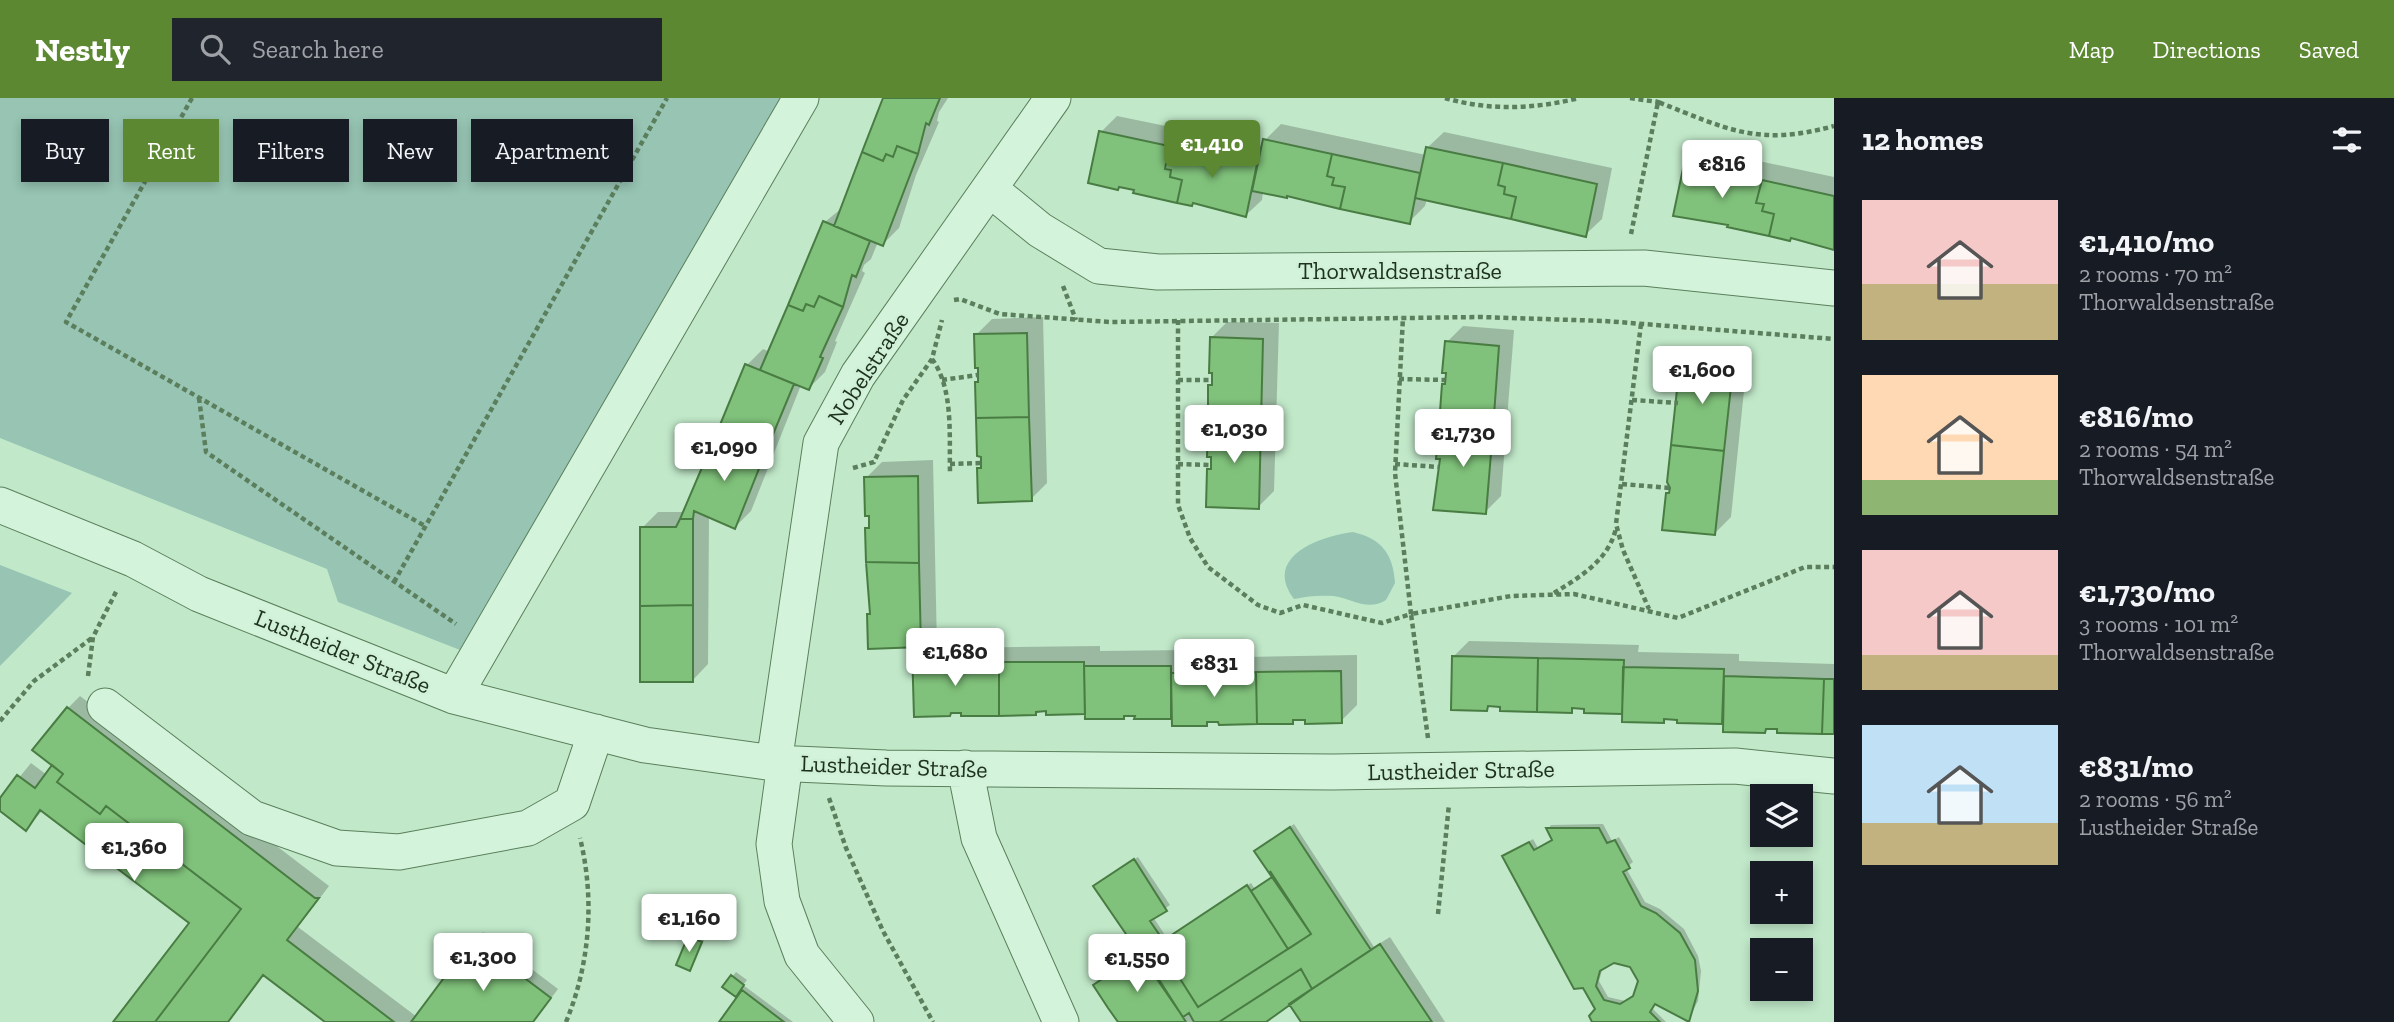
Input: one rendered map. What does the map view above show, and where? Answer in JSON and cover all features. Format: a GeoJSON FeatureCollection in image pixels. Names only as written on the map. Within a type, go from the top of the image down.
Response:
{"type":"FeatureCollection","features":[{"type":"Feature","properties":{"kind":"street"},"geometry":{"type":"LineString","coordinates":[[454,696],[801,98]]}},
{"type":"Feature","properties":{"kind":"street","name":"Nobelstraße"},"geometry":{"type":"LineString","coordinates":[[856,1022],[802,955],[782,901],[774,844],[792,763],[815,480],[821,443],[858,375],[1053,98]]}},
{"type":"Feature","properties":{"kind":"street","name":"Thorwaldsenstraße"},"geometry":{"type":"LineString","coordinates":[[990,190],[1040,230],[1099,266],[1158,272],[1623,268],[1834,288]]}},
{"type":"Feature","properties":{"kind":"street","name":"Lustheider Straße"},"geometry":{"type":"LineString","coordinates":[[0,505],[133,559],[199,594],[454,696],[645,745],[792,763],[965,768],[1432,770],[1735,766],[1834,776]]}},
{"type":"Feature","properties":{"kind":"street"},"geometry":{"type":"LineString","coordinates":[[105,706],[252,818],[337,848],[399,852],[528,828],[572,803],[596,732]]}},
{"type":"Feature","properties":{"kind":"street"},"geometry":{"type":"LineString","coordinates":[[965,768],[979,838],[1061,1022]]}},
{"type":"Feature","properties":{"kind":"path"},"geometry":{"type":"LineString","coordinates":[[192,98],[66,321],[425,526]]}},
{"type":"Feature","properties":{"kind":"path"},"geometry":{"type":"LineString","coordinates":[[394,582],[667,98]]}},
{"type":"Feature","properties":{"kind":"path"},"geometry":{"type":"LineString","coordinates":[[1445,98],[1465,104],[1510,107],[1579,98]]}},
{"type":"Feature","properties":{"kind":"path"},"geometry":{"type":"LineString","coordinates":[[1630,98],[1658,100],[1741,134],[1776,136],[1834,126]]}},
{"type":"Feature","properties":{"kind":"path"},"geometry":{"type":"LineString","coordinates":[[1623,268],[1658,100]]}},
{"type":"Feature","properties":{"kind":"path"},"geometry":{"type":"LineString","coordinates":[[946,302],[960,299],[999,314],[1110,322],[1402,317],[1641,324],[1834,339]]}},
{"type":"Feature","properties":{"kind":"path"},"geometry":{"type":"LineString","coordinates":[[815,480],[874,462],[897,410],[932,359],[943,314]]}},
{"type":"Feature","properties":{"kind":"path"},"geometry":{"type":"LineString","coordinates":[[1402,317],[1395,464],[1410,614],[1432,770]]}},
{"type":"Feature","properties":{"kind":"path"},"geometry":{"type":"LineString","coordinates":[[1178,320],[1178,505],[1190,538],[1208,567],[1258,605],[1280,613],[1303,605],[1382,622],[1410,614],[1511,596],[1574,594],[1678,618],[1805,567],[1834,567]]}},
{"type":"Feature","properties":{"kind":"path"},"geometry":{"type":"LineString","coordinates":[[1554,594],[1581,576],[1603,556],[1613,540],[1641,324]]}},
{"type":"Feature","properties":{"kind":"path"},"geometry":{"type":"LineString","coordinates":[[932,359],[946,392],[950,472]]}},
{"type":"Feature","properties":{"kind":"path"},"geometry":{"type":"LineString","coordinates":[[942,380],[978,375]]}},
{"type":"Feature","properties":{"kind":"path"},"geometry":{"type":"LineString","coordinates":[[1399,379],[1445,380]]}},
{"type":"Feature","properties":{"kind":"path"},"geometry":{"type":"LineString","coordinates":[[1177,380],[1212,380]]}},
{"type":"Feature","properties":{"kind":"path"},"geometry":{"type":"LineString","coordinates":[[199,397],[206,452],[485,644]]}},
{"type":"Feature","properties":{"kind":"path"},"geometry":{"type":"LineString","coordinates":[[1632,400],[1678,403]]}},
{"type":"Feature","properties":{"kind":"path"},"geometry":{"type":"LineString","coordinates":[[950,464],[981,463]]}},
{"type":"Feature","properties":{"kind":"path"},"geometry":{"type":"LineString","coordinates":[[1178,464],[1211,465]]}},
{"type":"Feature","properties":{"kind":"path"},"geometry":{"type":"LineString","coordinates":[[1395,464],[1439,467]]}},
{"type":"Feature","properties":{"kind":"path"},"geometry":{"type":"LineString","coordinates":[[1621,484],[1670,488]]}},
{"type":"Feature","properties":{"kind":"path"},"geometry":{"type":"LineString","coordinates":[[1616,524],[1623,550],[1650,610]]}},
{"type":"Feature","properties":{"kind":"path"},"geometry":{"type":"LineString","coordinates":[[105,706],[87,680],[93,637],[133,559]]}},
{"type":"Feature","properties":{"kind":"path"},"geometry":{"type":"LineString","coordinates":[[0,721],[34,681],[93,637]]}},
{"type":"Feature","properties":{"kind":"path"},"geometry":{"type":"LineString","coordinates":[[792,763],[846,848],[883,931],[933,1022]]}},
{"type":"Feature","properties":{"kind":"path"},"geometry":{"type":"LineString","coordinates":[[566,1022],[579,991],[589,910],[584,853],[572,803]]}},
{"type":"Feature","properties":{"kind":"path"},"geometry":{"type":"LineString","coordinates":[[1438,914],[1448,818]]}},
{"type":"Feature","properties":{"kind":"green space"},"geometry":{"type":"Polygon","coordinates":[[[0,98],[783,98],[460,650],[338,602],[327,569],[0,438],[0,98]]]}},
{"type":"Feature","properties":{"kind":"green space"},"geometry":{"type":"Polygon","coordinates":[[[1353,532],[1379,544],[1392,564],[1395,583],[1386,600],[1366,605],[1333,596],[1294,599],[1286,584],[1285,571],[1290,560],[1311,544],[1353,532]]]}},
{"type":"Feature","properties":{"kind":"green space"},"geometry":{"type":"Polygon","coordinates":[[[0,565],[72,593],[0,666],[0,565]]]}},
{"type":"Feature","properties":{"kind":"building"},"geometry":{"type":"Polygon","coordinates":[[[883,98],[940,98],[929,125],[926,123],[918,154],[897,146],[893,157],[886,154],[883,161],[862,152],[883,98]]]}},
{"type":"Feature","properties":{"kind":"building"},"geometry":{"type":"Polygon","coordinates":[[[1099,131],[1169,146],[1165,169],[1171,170],[1170,177],[1182,180],[1177,203],[1133,193],[1134,190],[1119,187],[1118,190],[1088,183],[1099,131]]]}},
{"type":"Feature","properties":{"kind":"building"},"geometry":{"type":"Polygon","coordinates":[[[1263,139],[1332,154],[1327,176],[1334,178],[1332,185],[1345,187],[1340,209],[1287,196],[1252,191],[1263,139]]]}},
{"type":"Feature","properties":{"kind":"building"},"geometry":{"type":"Polygon","coordinates":[[[897,146],[918,154],[883,246],[834,226],[862,152],[883,161],[886,154],[893,157],[897,146]]]}},
{"type":"Feature","properties":{"kind":"building"},"geometry":{"type":"Polygon","coordinates":[[[1169,146],[1257,164],[1246,217],[1193,203],[1192,206],[1177,203],[1182,180],[1170,177],[1171,170],[1165,169],[1169,146]]]}},
{"type":"Feature","properties":{"kind":"building"},"geometry":{"type":"Polygon","coordinates":[[[1426,147],[1503,163],[1498,185],[1505,187],[1504,194],[1516,197],[1511,219],[1415,198],[1426,147]]]}},
{"type":"Feature","properties":{"kind":"building"},"geometry":{"type":"Polygon","coordinates":[[[1332,154],[1420,173],[1410,224],[1340,209],[1345,187],[1332,185],[1334,178],[1327,176],[1332,154]]]}},
{"type":"Feature","properties":{"kind":"building"},"geometry":{"type":"Polygon","coordinates":[[[1503,163],[1597,184],[1586,237],[1511,219],[1516,197],[1504,194],[1505,187],[1498,185],[1503,163]]]}},
{"type":"Feature","properties":{"kind":"building"},"geometry":{"type":"Polygon","coordinates":[[[1684,164],[1762,180],[1756,203],[1764,204],[1762,211],[1774,214],[1769,236],[1727,227],[1728,225],[1673,216],[1684,164]]]}},
{"type":"Feature","properties":{"kind":"building"},"geometry":{"type":"Polygon","coordinates":[[[1762,180],[1834,196],[1834,250],[1791,238],[1790,241],[1769,236],[1774,214],[1762,211],[1764,204],[1756,203],[1762,180]]]}},
{"type":"Feature","properties":{"kind":"building"},"geometry":{"type":"Polygon","coordinates":[[[823,221],[870,241],[856,277],[852,275],[843,307],[819,296],[814,307],[806,304],[803,311],[788,305],[823,221]]]}},
{"type":"Feature","properties":{"kind":"building"},"geometry":{"type":"Polygon","coordinates":[[[819,296],[843,307],[820,357],[823,358],[809,390],[760,370],[788,305],[803,311],[806,304],[814,307],[819,296]]]}},
{"type":"Feature","properties":{"kind":"building"},"geometry":{"type":"Polygon","coordinates":[[[1027,333],[1029,417],[976,418],[975,382],[978,382],[978,368],[975,368],[974,334],[1027,333]]]}},
{"type":"Feature","properties":{"kind":"building"},"geometry":{"type":"Polygon","coordinates":[[[1210,337],[1263,339],[1261,423],[1208,422],[1208,385],[1212,385],[1212,373],[1209,373],[1210,337]]]}},
{"type":"Feature","properties":{"kind":"building"},"geometry":{"type":"Polygon","coordinates":[[[1445,341],[1499,346],[1493,429],[1439,425],[1442,384],[1445,384],[1446,373],[1442,373],[1445,341]]]}},
{"type":"Feature","properties":{"kind":"building"},"geometry":{"type":"Polygon","coordinates":[[[1680,362],[1733,368],[1724,451],[1671,445],[1680,362]]]}},
{"type":"Feature","properties":{"kind":"building"},"geometry":{"type":"Polygon","coordinates":[[[745,364],[794,384],[764,456],[715,437],[745,364]]]}},
{"type":"Feature","properties":{"kind":"building"},"geometry":{"type":"Polygon","coordinates":[[[1029,417],[1032,501],[978,503],[977,468],[981,468],[981,457],[977,456],[976,418],[1029,417]]]}},
{"type":"Feature","properties":{"kind":"building"},"geometry":{"type":"Polygon","coordinates":[[[1208,422],[1261,423],[1259,509],[1206,507],[1207,469],[1211,469],[1211,457],[1207,457],[1208,422]]]}},
{"type":"Feature","properties":{"kind":"building"},"geometry":{"type":"Polygon","coordinates":[[[1439,425],[1493,429],[1486,514],[1433,510],[1440,459],[1436,459],[1439,425]]]}},
{"type":"Feature","properties":{"kind":"building"},"geometry":{"type":"Polygon","coordinates":[[[715,437],[764,456],[735,529],[694,511],[693,519],[680,519],[715,437]]]}},
{"type":"Feature","properties":{"kind":"building"},"geometry":{"type":"Polygon","coordinates":[[[1671,445],[1724,451],[1715,535],[1662,530],[1666,493],[1669,493],[1670,488],[1667,482],[1671,445]]]}},
{"type":"Feature","properties":{"kind":"building"},"geometry":{"type":"Polygon","coordinates":[[[918,476],[919,563],[866,562],[865,528],[869,528],[869,516],[865,516],[864,477],[918,476]]]}},
{"type":"Feature","properties":{"kind":"building"},"geometry":{"type":"Polygon","coordinates":[[[680,519],[693,519],[693,605],[640,606],[640,527],[676,527],[680,519]]]}},
{"type":"Feature","properties":{"kind":"building"},"geometry":{"type":"Polygon","coordinates":[[[866,562],[919,563],[921,647],[868,649],[867,614],[870,614],[866,562]]]}},
{"type":"Feature","properties":{"kind":"building"},"geometry":{"type":"Polygon","coordinates":[[[693,605],[693,682],[640,682],[640,606],[693,605]]]}},
{"type":"Feature","properties":{"kind":"building"},"geometry":{"type":"Polygon","coordinates":[[[912,647],[921,647],[922,663],[999,662],[999,716],[961,716],[961,713],[951,713],[950,716],[914,717],[912,647]]]}},
{"type":"Feature","properties":{"kind":"building"},"geometry":{"type":"Polygon","coordinates":[[[1452,656],[1538,658],[1537,712],[1500,711],[1500,707],[1488,706],[1487,711],[1451,710],[1452,656]]]}},
{"type":"Feature","properties":{"kind":"building"},"geometry":{"type":"Polygon","coordinates":[[[1538,658],[1624,660],[1622,714],[1584,713],[1584,709],[1572,708],[1572,713],[1537,712],[1538,658]]]}},
{"type":"Feature","properties":{"kind":"building"},"geometry":{"type":"Polygon","coordinates":[[[999,662],[1084,662],[1085,714],[1046,715],[1046,711],[1036,712],[1036,715],[999,716],[999,662]]]}},
{"type":"Feature","properties":{"kind":"building"},"geometry":{"type":"Polygon","coordinates":[[[1084,666],[1171,666],[1171,719],[1134,719],[1135,716],[1124,716],[1124,719],[1085,719],[1084,666]]]}},
{"type":"Feature","properties":{"kind":"building"},"geometry":{"type":"Polygon","coordinates":[[[1623,667],[1724,669],[1722,724],[1677,723],[1677,720],[1664,719],[1664,723],[1622,722],[1623,667]]]}},
{"type":"Feature","properties":{"kind":"building"},"geometry":{"type":"Polygon","coordinates":[[[1341,671],[1342,723],[1305,724],[1305,720],[1293,720],[1293,724],[1257,724],[1256,672],[1341,671]]]}},
{"type":"Feature","properties":{"kind":"building"},"geometry":{"type":"Polygon","coordinates":[[[1256,672],[1257,724],[1219,725],[1218,722],[1207,722],[1207,726],[1172,726],[1171,673],[1256,672]]]}},
{"type":"Feature","properties":{"kind":"building"},"geometry":{"type":"Polygon","coordinates":[[[1724,676],[1824,679],[1822,734],[1777,733],[1777,729],[1766,729],[1765,733],[1723,732],[1724,676]]]}},
{"type":"Feature","properties":{"kind":"building"},"geometry":{"type":"Polygon","coordinates":[[[1824,679],[1834,679],[1834,734],[1822,734],[1824,679]]]}},
{"type":"Feature","properties":{"kind":"building"},"geometry":{"type":"Polygon","coordinates":[[[67,707],[315,898],[319,898],[287,940],[394,1022],[325,1022],[263,975],[228,1022],[155,1022],[241,909],[106,806],[100,814],[57,782],[63,774],[32,750],[67,707]]]}},
{"type":"Feature","properties":{"kind":"building"},"geometry":{"type":"Polygon","coordinates":[[[52,765],[63,774],[57,782],[100,814],[106,806],[241,909],[155,1022],[113,1022],[189,923],[40,810],[26,831],[0,811],[0,798],[17,775],[35,788],[52,765]]]}},
{"type":"Feature","properties":{"kind":"building"},"geometry":{"type":"Polygon","coordinates":[[[1290,827],[1371,950],[1312,989],[1301,969],[1219,1022],[1194,1022],[1189,1013],[1183,1017],[1093,886],[1134,859],[1167,911],[1150,921],[1163,940],[1158,944],[1198,1007],[1311,934],[1254,851],[1290,827]]]}},
{"type":"Feature","properties":{"kind":"building"},"geometry":{"type":"Polygon","coordinates":[[[1546,828],[1599,828],[1607,843],[1615,840],[1630,868],[1623,872],[1641,906],[1656,913],[1680,933],[1695,960],[1698,991],[1689,1022],[1655,1004],[1650,1012],[1660,1022],[1592,1022],[1589,1016],[1595,1009],[1583,988],[1574,989],[1502,856],[1529,842],[1534,850],[1552,840],[1546,828]],[[1614,963],[1600,971],[1596,986],[1604,1000],[1620,1004],[1633,996],[1638,981],[1630,967],[1614,963]]]}},
{"type":"Feature","properties":{"kind":"building"},"geometry":{"type":"Polygon","coordinates":[[[1270,871],[1311,934],[1288,949],[1251,891],[1272,877],[1270,871]]]}},
{"type":"Feature","properties":{"kind":"building"},"geometry":{"type":"Polygon","coordinates":[[[1247,885],[1288,949],[1198,1007],[1158,944],[1247,885]]]}},
{"type":"Feature","properties":{"kind":"building"},"geometry":{"type":"Polygon","coordinates":[[[688,936],[702,942],[690,971],[676,965],[688,936]]]}},
{"type":"Feature","properties":{"kind":"building"},"geometry":{"type":"Polygon","coordinates":[[[473,939],[551,998],[533,1022],[411,1022],[473,939]]]}},
{"type":"Feature","properties":{"kind":"building"},"geometry":{"type":"Polygon","coordinates":[[[1380,944],[1432,1022],[1301,1022],[1289,1004],[1380,944]]]}},
{"type":"Feature","properties":{"kind":"building"},"geometry":{"type":"Polygon","coordinates":[[[1136,950],[1142,953],[1186,1022],[1118,1022],[1108,1008],[1093,985],[1134,958],[1130,954],[1136,950]]]}},
{"type":"Feature","properties":{"kind":"building"},"geometry":{"type":"Polygon","coordinates":[[[1301,969],[1312,989],[1266,1022],[1219,1022],[1301,969]]]}},
{"type":"Feature","properties":{"kind":"building"},"geometry":{"type":"Polygon","coordinates":[[[731,975],[744,985],[736,997],[722,987],[731,975]]]}},
{"type":"Feature","properties":{"kind":"building"},"geometry":{"type":"Polygon","coordinates":[[[742,990],[784,1022],[719,1022],[742,990]]]}}]}
